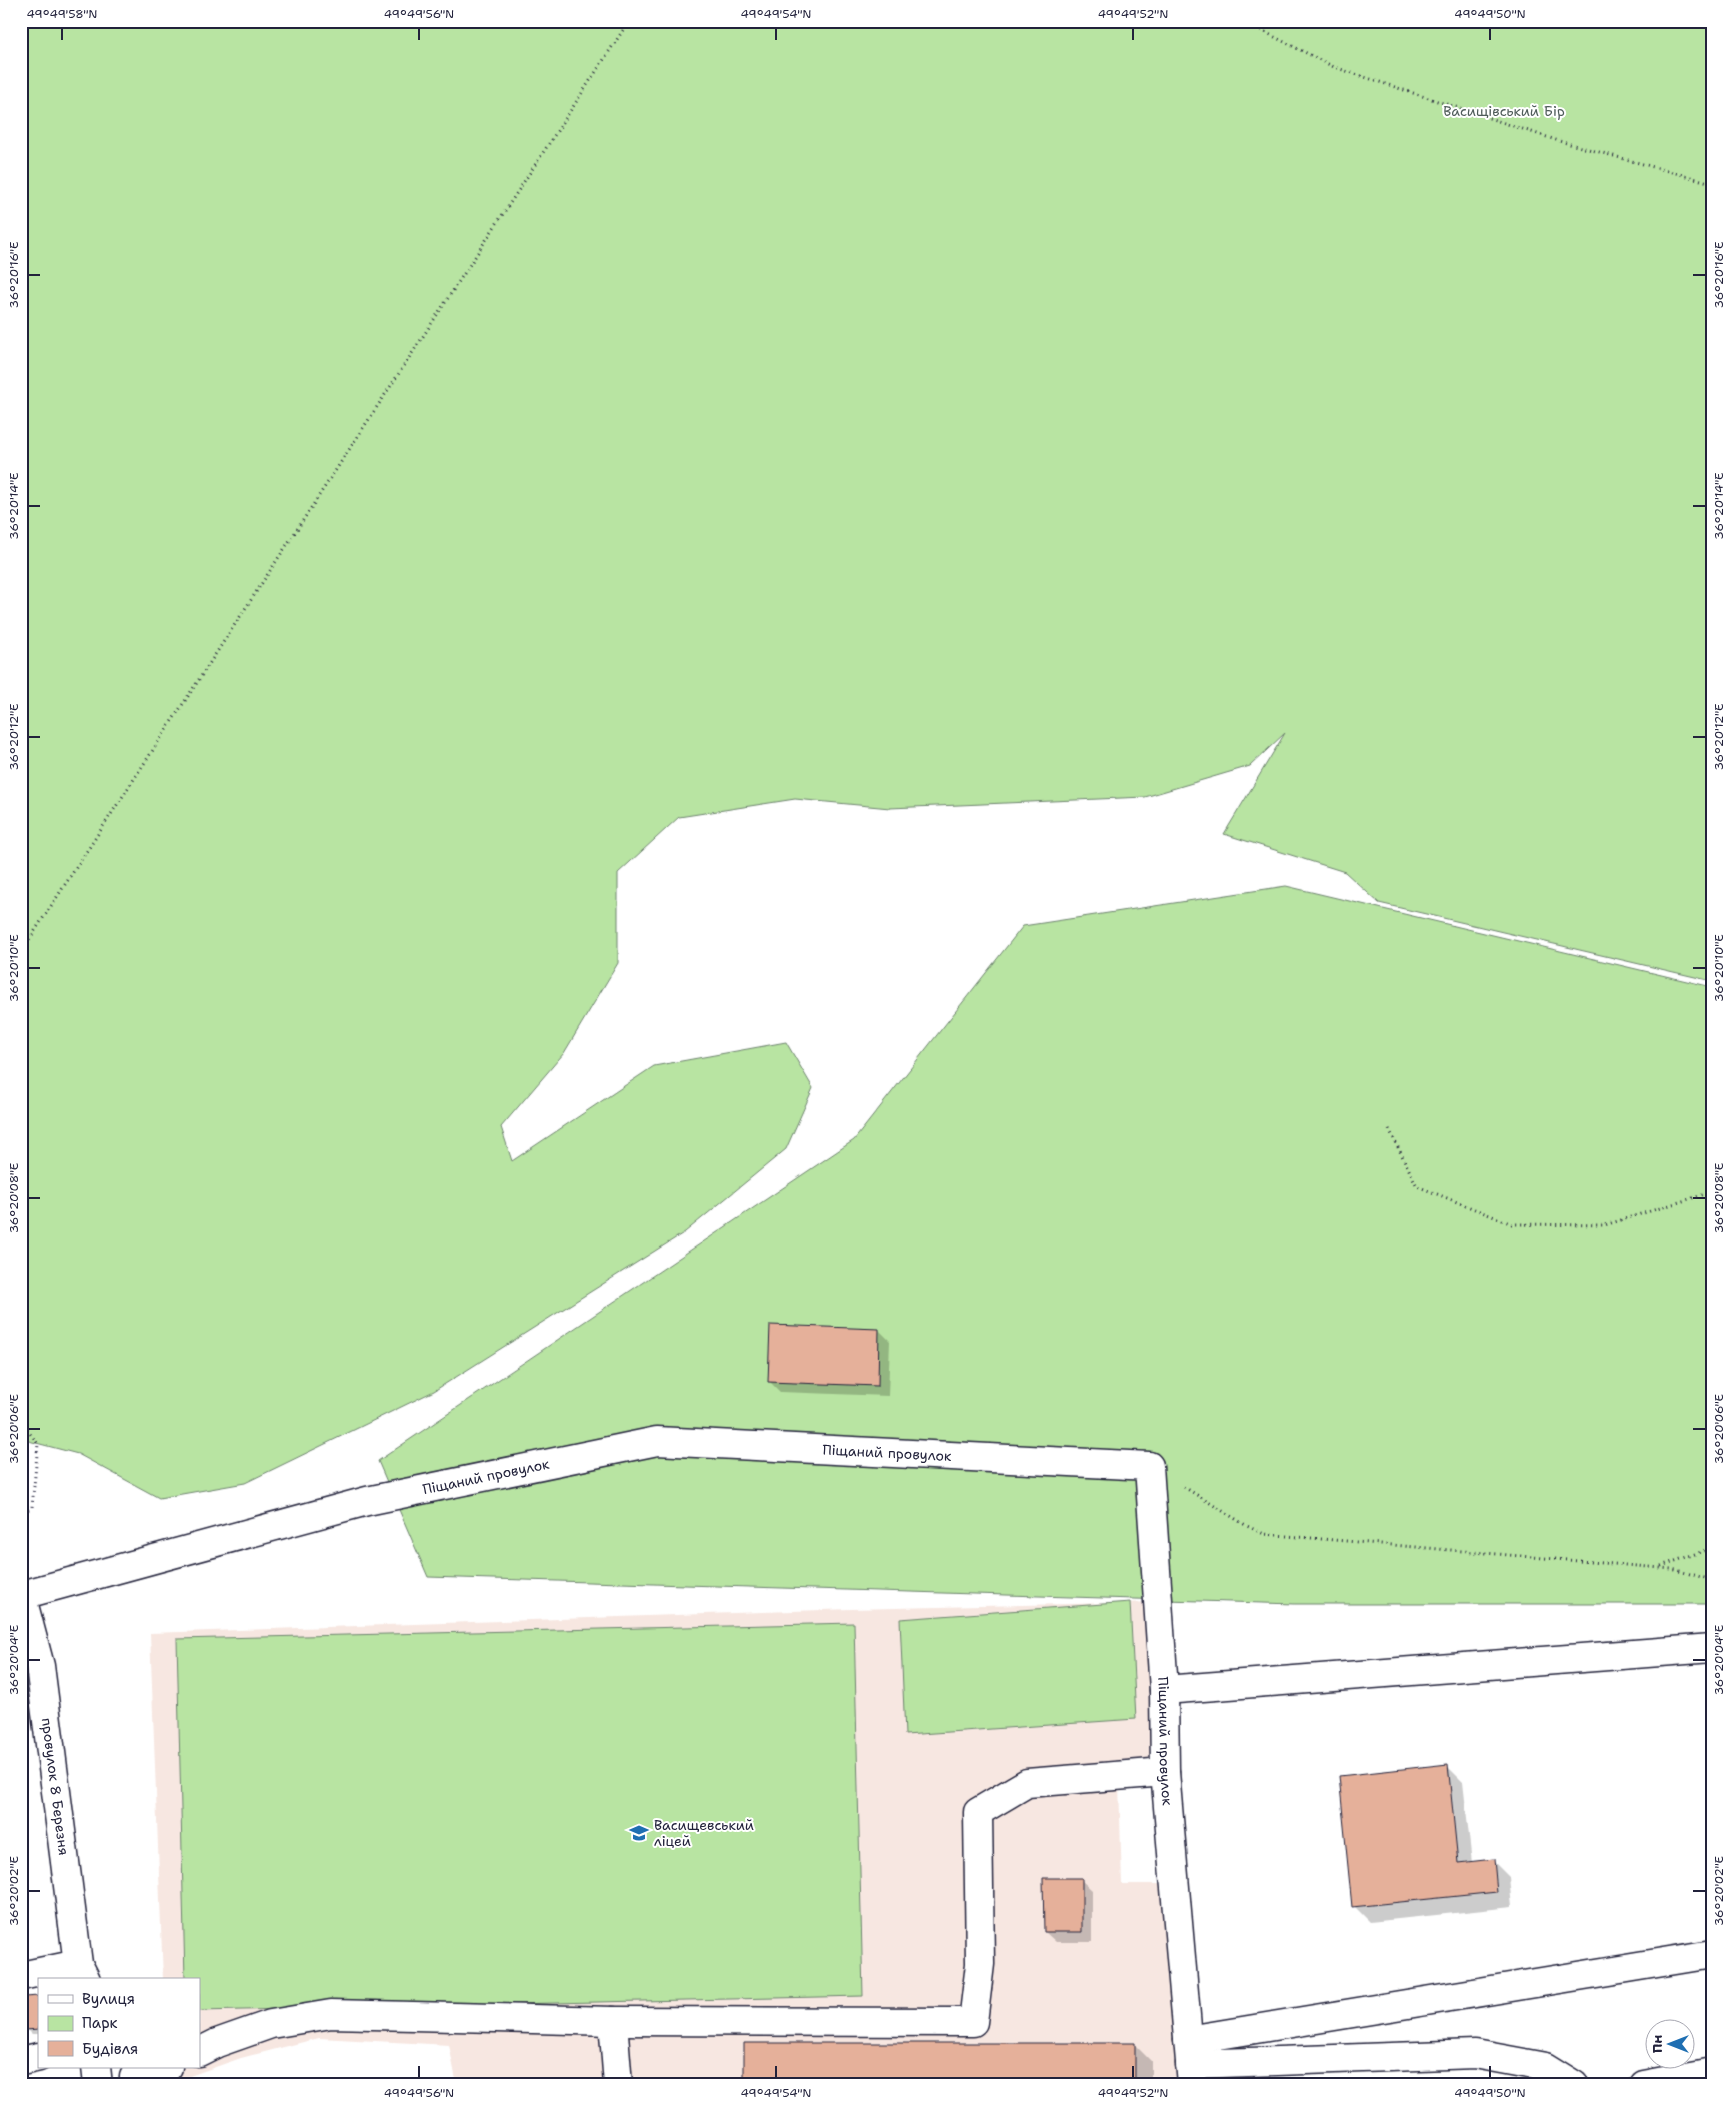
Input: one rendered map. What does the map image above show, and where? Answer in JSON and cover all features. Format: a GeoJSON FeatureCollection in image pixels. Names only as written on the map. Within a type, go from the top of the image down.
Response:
{"type":"FeatureCollection","features":[{"type":"Feature","properties":{"kind":"street","name":"Піщаний провулок"},"geometry":{"type":"LineString","coordinates":[[21,1595],[367,1501],[657,1441],[1149,1466],[1164,1690],[1165,1772],[1190,2063]]}},
{"type":"Feature","properties":{"kind":"street","name":"провулок 8 Березня"},"geometry":{"type":"LineString","coordinates":[[21,1595],[29,1654],[82,1972]]}},
{"type":"Feature","properties":{"kind":"street"},"geometry":{"type":"LineString","coordinates":[[1164,1690],[1712,1648]]}},
{"type":"Feature","properties":{"kind":"street"},"geometry":{"type":"LineString","coordinates":[[200,2052],[217,2043],[271,2024],[331,2014],[613,2021],[973,2022],[980,1964],[978,1812],[1027,1783],[1165,1772]]}},
{"type":"Feature","properties":{"kind":"street"},"geometry":{"type":"LineString","coordinates":[[1190,2063],[1712,1954]]}},
{"type":"Feature","properties":{"kind":"street"},"geometry":{"type":"LineString","coordinates":[[21,1976],[82,1972]]}},
{"type":"Feature","properties":{"kind":"street"},"geometry":{"type":"LineString","coordinates":[[613,2021],[618,2085]]}},
{"type":"Feature","properties":{"kind":"street"},"geometry":{"type":"LineString","coordinates":[[1190,2063],[1475,2054],[1545,2067],[1574,2085]]}},
{"type":"Feature","properties":{"kind":"street"},"geometry":{"type":"LineString","coordinates":[[21,2061],[38,2057]]}},
{"type":"Feature","properties":{"kind":"street"},"geometry":{"type":"LineString","coordinates":[[96,2068],[98,2085]]}},
{"type":"Feature","properties":{"kind":"street"},"geometry":{"type":"LineString","coordinates":[[131,2074],[163,2068]]}},
{"type":"Feature","properties":{"kind":"street"},"geometry":{"type":"LineString","coordinates":[[1643,2085],[1712,2072]]}},
{"type":"Feature","properties":{"kind":"path"},"geometry":{"type":"LineString","coordinates":[[21,952],[629,21]]}},
{"type":"Feature","properties":{"kind":"path"},"geometry":{"type":"LineString","coordinates":[[1243,21],[1334,67],[1559,141],[1712,183]]}},
{"type":"Feature","properties":{"kind":"path"},"geometry":{"type":"LineString","coordinates":[[1389,1129],[1417,1186],[1512,1224],[1605,1225],[1712,1192]]}},
{"type":"Feature","properties":{"kind":"path"},"geometry":{"type":"LineString","coordinates":[[21,1422],[38,1444],[32,1507],[21,1514]]}},
{"type":"Feature","properties":{"kind":"path"},"geometry":{"type":"LineString","coordinates":[[1149,1466],[1247,1526],[1264,1534],[1658,1567],[1712,1580]]}},
{"type":"Feature","properties":{"kind":"path"},"geometry":{"type":"LineString","coordinates":[[1658,1567],[1712,1548]]}},
{"type":"Feature","properties":{"kind":"shaded area","name":"Васищевський ліцей"},"geometry":{"type":"Polygon","coordinates":[[[1158,1602],[1160,1780],[1119,1783],[1122,1884],[1169,1884],[1186,2085],[457,2085],[449,2045],[319,2038],[241,2058],[167,2084],[166,2068],[200,2068],[200,1978],[163,1978],[150,1633],[851,1609],[1158,1602]]]}},
{"type":"Feature","properties":{"kind":"green space","name":"Васищівський Бір"},"geometry":{"type":"Polygon","coordinates":[[[21,21],[1712,21],[1712,981],[1379,903],[1345,872],[1224,834],[1285,733],[1250,766],[1145,797],[890,808],[795,799],[679,817],[618,873],[618,963],[564,1053],[501,1127],[512,1161],[654,1066],[786,1042],[813,1088],[786,1149],[685,1232],[434,1391],[245,1483],[159,1498],[78,1454],[21,1439],[21,21]]]}},
{"type":"Feature","properties":{"kind":"green space"},"geometry":{"type":"Polygon","coordinates":[[[1286,886],[1712,987],[1712,1604],[1295,1604],[428,1577],[378,1461],[854,1140],[1023,926],[1286,886]]]}},
{"type":"Feature","properties":{"kind":"green space"},"geometry":{"type":"Polygon","coordinates":[[[1130,1602],[1136,1719],[905,1735],[900,1619],[1130,1602]]]}},
{"type":"Feature","properties":{"kind":"green space"},"geometry":{"type":"Polygon","coordinates":[[[854,1623],[863,1996],[200,2011],[200,1978],[185,1978],[177,1639],[854,1623]]]}},
{"type":"Feature","properties":{"kind":"building"},"geometry":{"type":"Polygon","coordinates":[[[770,1325],[879,1329],[878,1386],[768,1382],[770,1325]]]}},
{"type":"Feature","properties":{"kind":"building"},"geometry":{"type":"Polygon","coordinates":[[[1448,1764],[1458,1863],[1494,1859],[1497,1892],[1352,1907],[1339,1776],[1448,1764]]]}},
{"type":"Feature","properties":{"kind":"building"},"geometry":{"type":"Polygon","coordinates":[[[1043,1878],[1082,1878],[1082,1932],[1044,1932],[1043,1878]]]}},
{"type":"Feature","properties":{"kind":"building"},"geometry":{"type":"Polygon","coordinates":[[[38,1996],[38,2029],[25,2030],[24,1997],[38,1996]]]}},
{"type":"Feature","properties":{"kind":"building"},"geometry":{"type":"Polygon","coordinates":[[[744,2043],[1135,2043],[1135,2085],[744,2085],[744,2043]]]}},
{"type":"Feature","properties":{"kind":"place","name":"Васищевський ліцей"},"geometry":{"type":"Point","coordinates":[639,1833]}}]}
